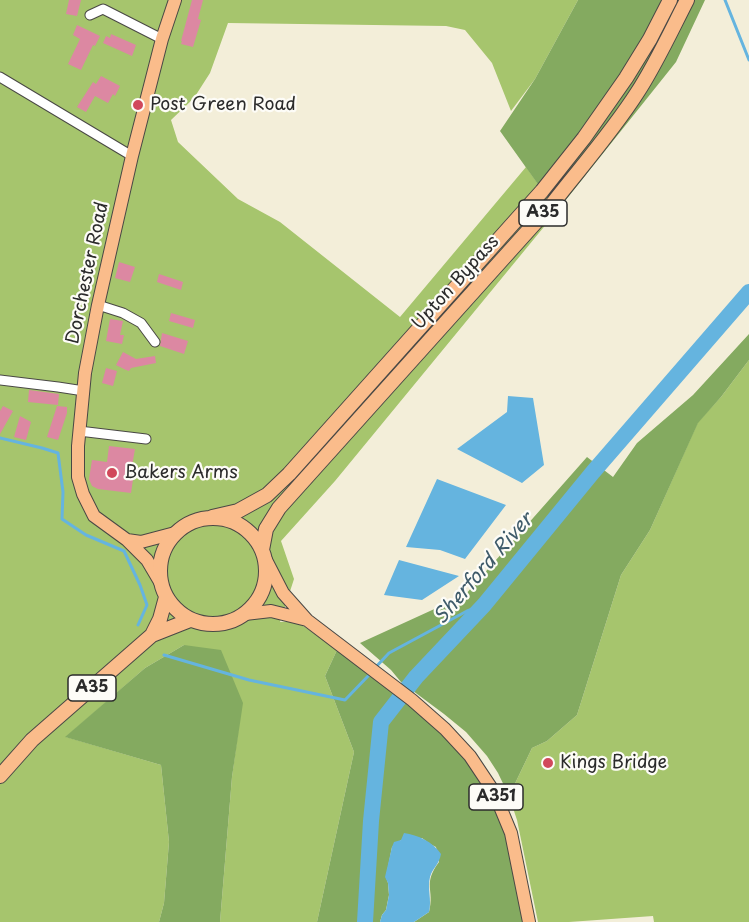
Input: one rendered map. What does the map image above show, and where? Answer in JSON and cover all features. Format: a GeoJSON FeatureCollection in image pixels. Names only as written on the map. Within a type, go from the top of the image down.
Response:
{"type":"FeatureCollection","features":[{"type":"Feature","properties":{"kind":"highway","name":"Upton Bypass"},"geometry":{"type":"LineString","coordinates":[[212,517],[238,511],[267,495],[289,474],[534,200],[584,138],[626,78],[670,0]]}},
{"type":"Feature","properties":{"kind":"highway","name":"Upton Bypass"},"geometry":{"type":"LineString","coordinates":[[264,555],[266,529],[279,508],[553,203],[590,156],[637,93],[687,0]]}},
{"type":"Feature","properties":{"kind":"highway"},"geometry":{"type":"LineString","coordinates":[[212,517],[237,523],[252,535],[264,555],[267,574],[257,601],[245,614],[232,621],[204,624],[190,620],[176,610],[166,597],[160,582],[159,564],[165,547],[175,533],[186,524],[212,517]]}},
{"type":"Feature","properties":{"kind":"highway","name":"A35"},"geometry":{"type":"LineString","coordinates":[[152,636],[166,597]]}},
{"type":"Feature","properties":{"kind":"highway","name":"A35"},"geometry":{"type":"LineString","coordinates":[[0,776],[32,740],[152,636],[190,620]]}},
{"type":"Feature","properties":{"kind":"main road","name":"Dorchester Road"},"geometry":{"type":"LineString","coordinates":[[160,582],[147,560],[127,540],[94,516],[83,494],[78,477],[78,446],[85,374],[98,305],[132,156],[162,39],[175,0]]}},
{"type":"Feature","properties":{"kind":"main road"},"geometry":{"type":"LineString","coordinates":[[127,540],[141,542],[175,533]]}},
{"type":"Feature","properties":{"kind":"main road","name":"A351"},"geometry":{"type":"LineString","coordinates":[[264,555],[283,593],[307,620],[412,699],[470,756],[494,792],[511,833],[529,922]]}},
{"type":"Feature","properties":{"kind":"main road","name":"A351"},"geometry":{"type":"LineString","coordinates":[[245,614],[271,611],[307,620]]}},
{"type":"Feature","properties":{"kind":"street"},"geometry":{"type":"LineString","coordinates":[[106,0],[106,10]]}},
{"type":"Feature","properties":{"kind":"street"},"geometry":{"type":"LineString","coordinates":[[90,15],[103,9],[162,39]]}},
{"type":"Feature","properties":{"kind":"street"},"geometry":{"type":"LineString","coordinates":[[0,77],[132,156]]}},
{"type":"Feature","properties":{"kind":"street"},"geometry":{"type":"LineString","coordinates":[[98,305],[123,313],[141,323],[155,342]]}},
{"type":"Feature","properties":{"kind":"street"},"geometry":{"type":"LineString","coordinates":[[0,380],[84,391]]}},
{"type":"Feature","properties":{"kind":"street"},"geometry":{"type":"LineString","coordinates":[[79,431],[146,439]]}},
{"type":"Feature","properties":{"kind":"green space"},"geometry":{"type":"Polygon","coordinates":[[[0,0],[578,0],[535,79],[511,111],[492,63],[465,30],[446,26],[228,23],[210,73],[194,98],[171,120],[178,142],[238,199],[280,222],[400,317],[526,167],[557,211],[335,481],[281,541],[294,579],[280,622],[293,621],[337,650],[325,676],[354,752],[317,922],[220,922],[232,777],[242,703],[184,645],[145,668],[66,737],[161,765],[169,842],[164,903],[159,922],[0,922],[0,0]]]}},
{"type":"Feature","properties":{"kind":"green space"},"geometry":{"type":"Polygon","coordinates":[[[578,0],[705,0],[676,62],[557,211],[500,131],[535,79],[578,0]]]}},
{"type":"Feature","properties":{"kind":"green space"},"geometry":{"type":"Polygon","coordinates":[[[749,334],[749,360],[698,423],[650,530],[621,575],[577,715],[547,741],[532,748],[509,796],[487,756],[466,732],[401,682],[391,670],[360,643],[465,595],[587,457],[613,477],[637,443],[693,395],[749,334]]]}},
{"type":"Feature","properties":{"kind":"green space"},"geometry":{"type":"Polygon","coordinates":[[[749,360],[749,922],[654,922],[653,916],[538,922],[517,820],[509,796],[532,748],[547,741],[577,715],[621,575],[650,530],[698,422],[721,397],[749,360]]]}},
{"type":"Feature","properties":{"kind":"green space"},"geometry":{"type":"Polygon","coordinates":[[[184,645],[221,650],[243,703],[232,777],[220,922],[159,922],[164,903],[169,842],[161,765],[65,737],[145,668],[184,645]]]}},
{"type":"Feature","properties":{"kind":"green space"},"geometry":{"type":"Polygon","coordinates":[[[337,650],[436,728],[476,774],[492,801],[506,836],[524,922],[414,922],[429,912],[431,876],[439,862],[436,847],[422,838],[401,840],[392,847],[386,877],[389,895],[386,910],[380,922],[317,922],[354,752],[325,676],[337,650]]]}},
{"type":"Feature","properties":{"kind":"water"},"geometry":{"type":"Polygon","coordinates":[[[508,396],[533,398],[544,465],[522,483],[457,449],[507,412],[508,396]]]}},
{"type":"Feature","properties":{"kind":"water"},"geometry":{"type":"Polygon","coordinates":[[[437,479],[506,505],[465,559],[440,550],[406,547],[437,479]]]}},
{"type":"Feature","properties":{"kind":"water"},"geometry":{"type":"Polygon","coordinates":[[[399,560],[459,576],[422,600],[384,595],[399,560]]]}},
{"type":"Feature","properties":{"kind":"water"},"geometry":{"type":"Polygon","coordinates":[[[404,833],[425,840],[441,854],[430,877],[429,912],[414,922],[380,922],[386,910],[389,895],[385,877],[392,847],[394,842],[401,840],[404,833]]]}},
{"type":"Feature","properties":{"kind":"building"},"geometry":{"type":"Polygon","coordinates":[[[69,0],[81,0],[77,16],[66,14],[69,0]]]}},
{"type":"Feature","properties":{"kind":"building"},"geometry":{"type":"Polygon","coordinates":[[[192,0],[203,0],[198,19],[201,20],[193,47],[181,44],[192,0]]]}},
{"type":"Feature","properties":{"kind":"building"},"geometry":{"type":"Polygon","coordinates":[[[77,25],[100,36],[81,70],[68,64],[80,39],[73,35],[77,25]]]}},
{"type":"Feature","properties":{"kind":"building"},"geometry":{"type":"Polygon","coordinates":[[[111,34],[136,45],[132,56],[103,43],[106,36],[110,38],[111,34]]]}},
{"type":"Feature","properties":{"kind":"building"},"geometry":{"type":"Polygon","coordinates":[[[101,76],[120,86],[115,96],[113,94],[108,103],[95,96],[86,112],[77,107],[93,82],[96,84],[101,76]]]}},
{"type":"Feature","properties":{"kind":"building"},"geometry":{"type":"Polygon","coordinates":[[[119,262],[135,267],[130,282],[115,278],[119,262]]]}},
{"type":"Feature","properties":{"kind":"building"},"geometry":{"type":"Polygon","coordinates":[[[159,274],[183,282],[181,290],[157,282],[159,274]]]}},
{"type":"Feature","properties":{"kind":"building"},"geometry":{"type":"Polygon","coordinates":[[[171,313],[195,320],[193,328],[169,321],[171,313]]]}},
{"type":"Feature","properties":{"kind":"building"},"geometry":{"type":"Polygon","coordinates":[[[110,319],[123,321],[120,335],[124,335],[122,344],[106,341],[110,319]]]}},
{"type":"Feature","properties":{"kind":"building"},"geometry":{"type":"Polygon","coordinates":[[[162,333],[188,341],[184,354],[160,346],[162,333]]]}},
{"type":"Feature","properties":{"kind":"building"},"geometry":{"type":"Polygon","coordinates":[[[123,352],[136,359],[155,356],[156,363],[131,368],[129,371],[116,365],[123,352]]]}},
{"type":"Feature","properties":{"kind":"building"},"geometry":{"type":"Polygon","coordinates":[[[106,368],[117,371],[113,386],[102,383],[106,368]]]}},
{"type":"Feature","properties":{"kind":"building"},"geometry":{"type":"Polygon","coordinates":[[[29,390],[59,394],[58,405],[28,402],[29,390]]]}},
{"type":"Feature","properties":{"kind":"building"},"geometry":{"type":"Polygon","coordinates":[[[3,406],[13,411],[0,434],[0,411],[3,406]]]}},
{"type":"Feature","properties":{"kind":"building"},"geometry":{"type":"Polygon","coordinates":[[[57,406],[67,407],[58,440],[47,437],[57,406]]]}},
{"type":"Feature","properties":{"kind":"building"},"geometry":{"type":"Polygon","coordinates":[[[20,416],[31,422],[26,440],[14,437],[20,416]]]}},
{"type":"Feature","properties":{"kind":"building","name":"Bakers Arms"},"geometry":{"type":"Polygon","coordinates":[[[109,446],[135,449],[131,493],[98,489],[92,486],[89,479],[92,460],[107,462],[109,446]]]}},
{"type":"Feature","properties":{"kind":"waterway"},"geometry":{"type":"LineString","coordinates":[[725,0],[749,60]]}},
{"type":"Feature","properties":{"kind":"waterway","name":"Sherford River"},"geometry":{"type":"LineString","coordinates":[[365,922],[371,821],[381,722],[416,677],[484,605],[593,472],[749,292]]}},
{"type":"Feature","properties":{"kind":"waterway"},"geometry":{"type":"LineString","coordinates":[[0,438],[58,453],[63,492],[62,519],[86,535],[124,551],[147,605],[138,625]]}},
{"type":"Feature","properties":{"kind":"waterway"},"geometry":{"type":"LineString","coordinates":[[374,669],[389,653],[467,611],[484,605]]}},
{"type":"Feature","properties":{"kind":"waterway"},"geometry":{"type":"LineString","coordinates":[[164,655],[249,680],[345,700],[370,674]]}},
{"type":"Feature","properties":{"kind":"place","name":"Post Green Road"},"geometry":{"type":"Point","coordinates":[138,105]}},
{"type":"Feature","properties":{"kind":"place","name":"Bakers Arms"},"geometry":{"type":"Point","coordinates":[112,473]}},
{"type":"Feature","properties":{"kind":"place","name":"Kings Bridge"},"geometry":{"type":"Point","coordinates":[548,763]}}]}
